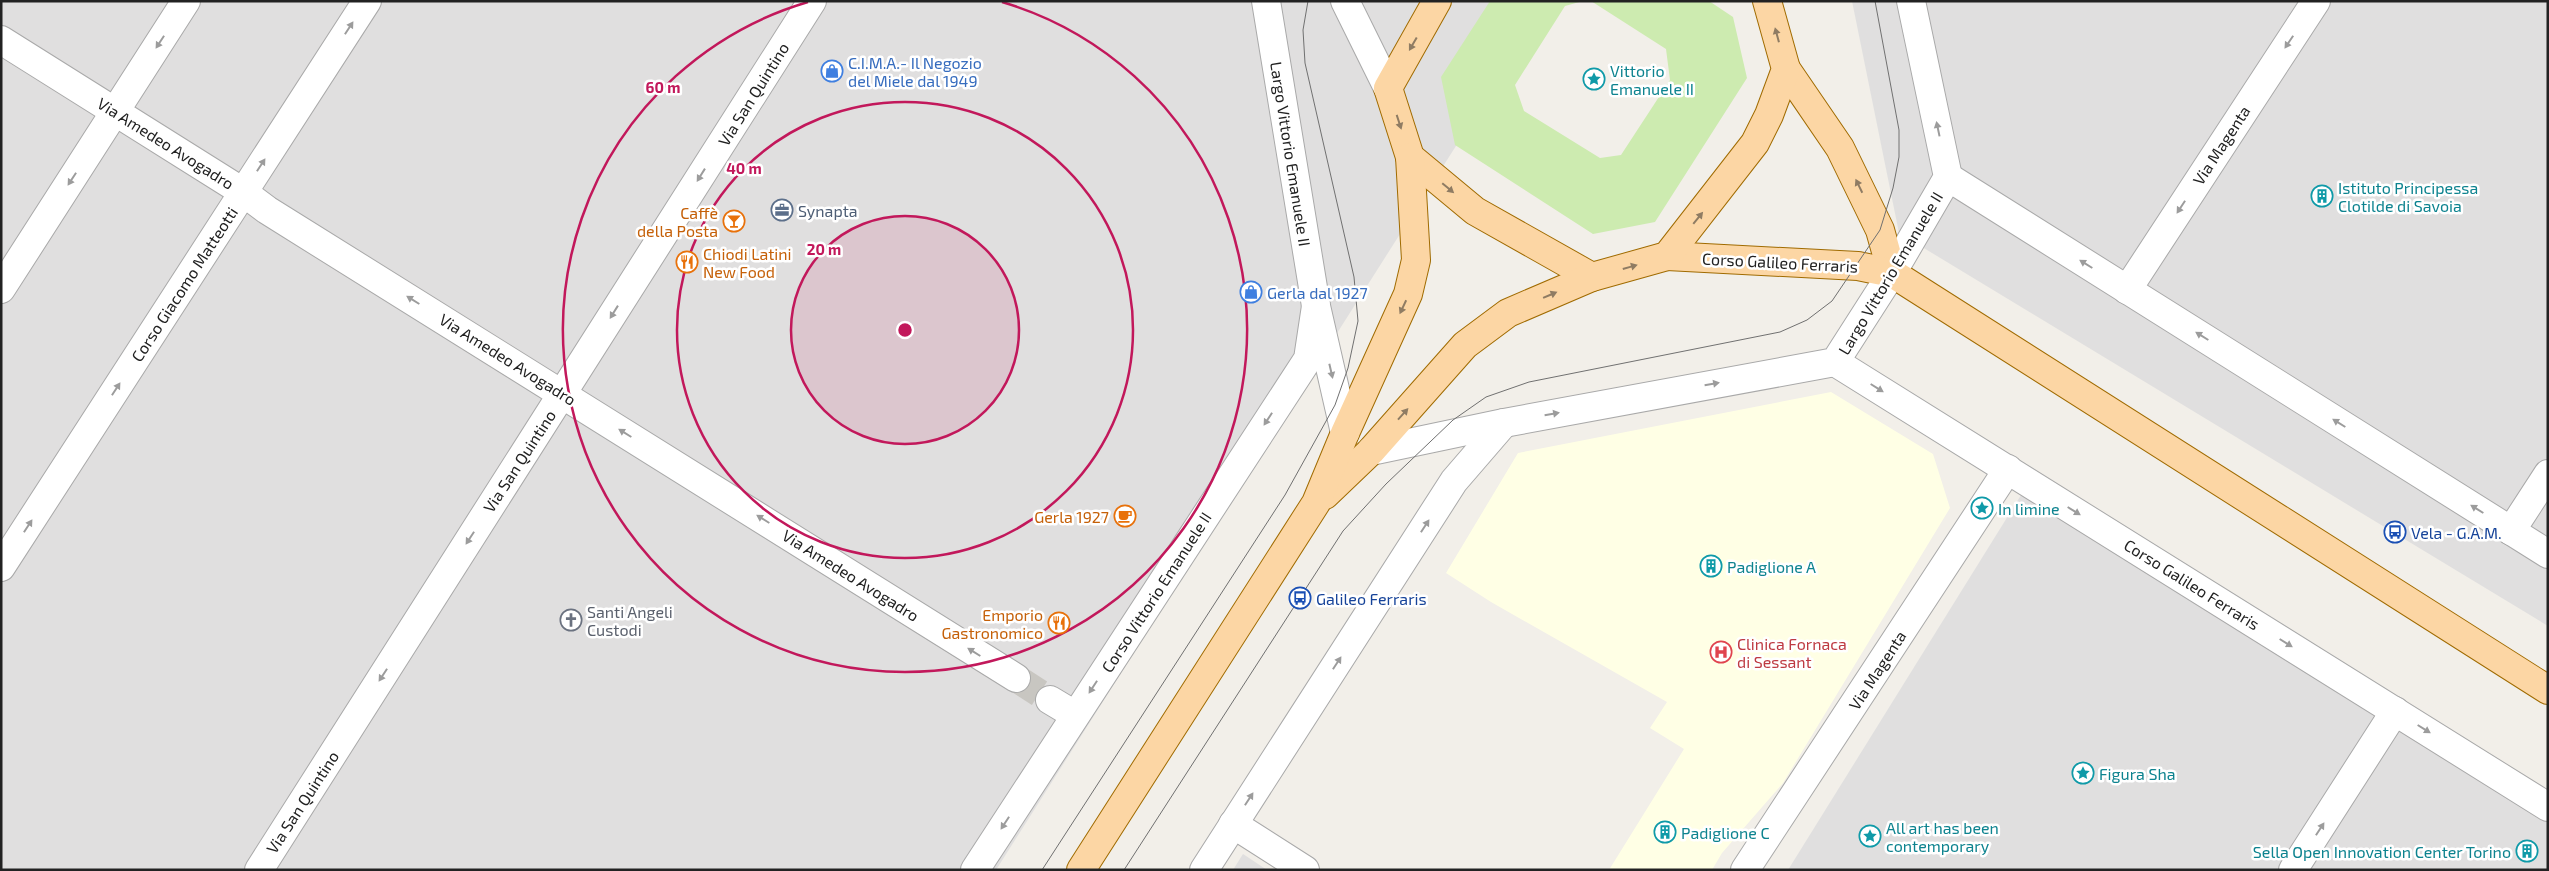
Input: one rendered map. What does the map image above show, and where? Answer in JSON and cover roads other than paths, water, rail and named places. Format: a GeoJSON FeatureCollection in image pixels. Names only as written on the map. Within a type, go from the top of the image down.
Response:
{"type":"FeatureCollection","features":[{"type":"Feature","properties":{"kind":"main road"},"geometry":{"type":"LineString","coordinates":[[1081,870],[1316,503],[1345,433],[1408,294],[1416,260],[1410,157],[1388,88],[1437,1]]}},
{"type":"Feature","properties":{"kind":"main road"},"geometry":{"type":"LineString","coordinates":[[1767,1],[1786,69],[1840,148],[1880,230],[1892,273]]}},
{"type":"Feature","properties":{"kind":"main road"},"geometry":{"type":"LineString","coordinates":[[1316,503],[1371,451],[1465,346],[1508,314],[1592,278],[1667,256],[1755,143],[1769,115],[1786,69]]}},
{"type":"Feature","properties":{"kind":"main road"},"geometry":{"type":"LineString","coordinates":[[1410,157],[1475,210],[1592,278]]}},
{"type":"Feature","properties":{"kind":"main road","name":"Corso Galileo Ferraris"},"geometry":{"type":"LineString","coordinates":[[1667,256],[1858,266],[1892,273],[2548,690]]}},
{"type":"Feature","properties":{"kind":"street"},"geometry":{"type":"LineString","coordinates":[[1,289],[186,1]]}},
{"type":"Feature","properties":{"kind":"street","name":"Corso Giacomo Matteotti"},"geometry":{"type":"LineString","coordinates":[[1,567],[367,1]]}},
{"type":"Feature","properties":{"kind":"street","name":"Via San Quintino"},"geometry":{"type":"LineString","coordinates":[[259,870],[812,1]]}},
{"type":"Feature","properties":{"kind":"street"},"geometry":{"type":"LineString","coordinates":[[1345,1],[1388,88]]}},
{"type":"Feature","properties":{"kind":"street","name":"Largo Vittorio Emanuele II"},"geometry":{"type":"LineString","coordinates":[[1371,451],[1504,423],[1835,362],[1892,273],[1948,177],[1911,1]]}},
{"type":"Feature","properties":{"kind":"street","name":"Via Magenta"},"geometry":{"type":"LineString","coordinates":[[2127,290],[2316,1]]}},
{"type":"Feature","properties":{"kind":"street","name":"Largo Vittorio Emanuele II"},"geometry":{"type":"LineString","coordinates":[[1265,2],[1316,306]]}},
{"type":"Feature","properties":{"kind":"street","name":"Via Amedeo Avogadro"},"geometry":{"type":"LineString","coordinates":[[1,40],[244,192],[267,210],[563,393],[1016,678]]}},
{"type":"Feature","properties":{"kind":"street"},"geometry":{"type":"LineString","coordinates":[[1948,177],[2548,554]]}},
{"type":"Feature","properties":{"kind":"street"},"geometry":{"type":"LineString","coordinates":[[1316,306],[1345,433]]}},
{"type":"Feature","properties":{"kind":"street","name":"Corso Vittorio Emanuele II"},"geometry":{"type":"LineString","coordinates":[[975,870],[1308,359],[1316,306]]}},
{"type":"Feature","properties":{"kind":"street","name":"Corso Galileo Ferraris"},"geometry":{"type":"LineString","coordinates":[[1835,362],[2548,806]]}},
{"type":"Feature","properties":{"kind":"street"},"geometry":{"type":"LineString","coordinates":[[1204,870],[1454,481],[1504,423]]}},
{"type":"Feature","properties":{"kind":"street","name":"Via Magenta"},"geometry":{"type":"LineString","coordinates":[[1745,870],[1804,783],[2008,469]]}},
{"type":"Feature","properties":{"kind":"street"},"geometry":{"type":"LineString","coordinates":[[2511,531],[2548,474]]}},
{"type":"Feature","properties":{"kind":"street"},"geometry":{"type":"LineString","coordinates":[[1050,700],[1075,715]]}},
{"type":"Feature","properties":{"kind":"street"},"geometry":{"type":"LineString","coordinates":[[2293,870],[2395,712]]}},
{"type":"Feature","properties":{"kind":"street"},"geometry":{"type":"LineString","coordinates":[[1233,824],[1305,870]]}},
{"type":"Feature","properties":{"kind":"tunnel"},"geometry":{"type":"LineString","coordinates":[[1016,678],[1050,700]]}},
{"type":"Feature","properties":{"kind":"tram line"},"geometry":{"type":"LineString","coordinates":[[1042,870],[1285,495],[1335,405],[1348,368],[1358,321],[1354,277],[1305,63],[1303,30],[1308,1]]}},
{"type":"Feature","properties":{"kind":"tram line"},"geometry":{"type":"LineString","coordinates":[[1124,870],[1343,531],[1386,484],[1453,420],[1486,397],[1529,382],[1780,332],[1807,320],[1832,301],[1880,230],[1893,188],[1899,157],[1899,130],[1875,1]]}},
{"type":"Feature","properties":{"kind":"place","name":"C.I.M.A.- Il Negozio del Miele dal 1949"},"geometry":{"type":"Point","coordinates":[832,71]}},
{"type":"Feature","properties":{"kind":"place","name":"Vittorio Emanuele II"},"geometry":{"type":"Point","coordinates":[1594,79]}},
{"type":"Feature","properties":{"kind":"place","name":"Istituto Principessa Clotilde di Savoia"},"geometry":{"type":"Point","coordinates":[2322,196]}},
{"type":"Feature","properties":{"kind":"place","name":"Synapta"},"geometry":{"type":"Point","coordinates":[782,210]}},
{"type":"Feature","properties":{"kind":"place","name":"Caffè della Posta"},"geometry":{"type":"Point","coordinates":[734,221]}},
{"type":"Feature","properties":{"kind":"place","name":"Chiodi Latini New Food"},"geometry":{"type":"Point","coordinates":[687,262]}},
{"type":"Feature","properties":{"kind":"place","name":"Gerla dal 1927"},"geometry":{"type":"Point","coordinates":[1251,292]}},
{"type":"Feature","properties":{"kind":"place","name":"In limine"},"geometry":{"type":"Point","coordinates":[1982,508]}},
{"type":"Feature","properties":{"kind":"place","name":"Gerla 1927"},"geometry":{"type":"Point","coordinates":[1125,516]}},
{"type":"Feature","properties":{"kind":"place","name":"Vela - G.A.M."},"geometry":{"type":"Point","coordinates":[2395,532]}},
{"type":"Feature","properties":{"kind":"place","name":"Padiglione A"},"geometry":{"type":"Point","coordinates":[1711,566]}},
{"type":"Feature","properties":{"kind":"place","name":"Galileo Ferraris"},"geometry":{"type":"Point","coordinates":[1300,598]}},
{"type":"Feature","properties":{"kind":"place","name":"Santi Angeli Custodi"},"geometry":{"type":"Point","coordinates":[571,620]}},
{"type":"Feature","properties":{"kind":"place","name":"Emporio Gastronomico"},"geometry":{"type":"Point","coordinates":[1059,623]}},
{"type":"Feature","properties":{"kind":"place","name":"Clinica Fornaca di Sessant"},"geometry":{"type":"Point","coordinates":[1721,652]}},
{"type":"Feature","properties":{"kind":"place","name":"Figura Sha"},"geometry":{"type":"Point","coordinates":[2083,773]}},
{"type":"Feature","properties":{"kind":"place","name":"Padiglione C"},"geometry":{"type":"Point","coordinates":[1665,832]}},
{"type":"Feature","properties":{"kind":"place","name":"All art has been contemporary"},"geometry":{"type":"Point","coordinates":[1870,836]}},
{"type":"Feature","properties":{"kind":"place","name":"Sella Open Innovation Center Torino"},"geometry":{"type":"Point","coordinates":[2527,851]}}]}
